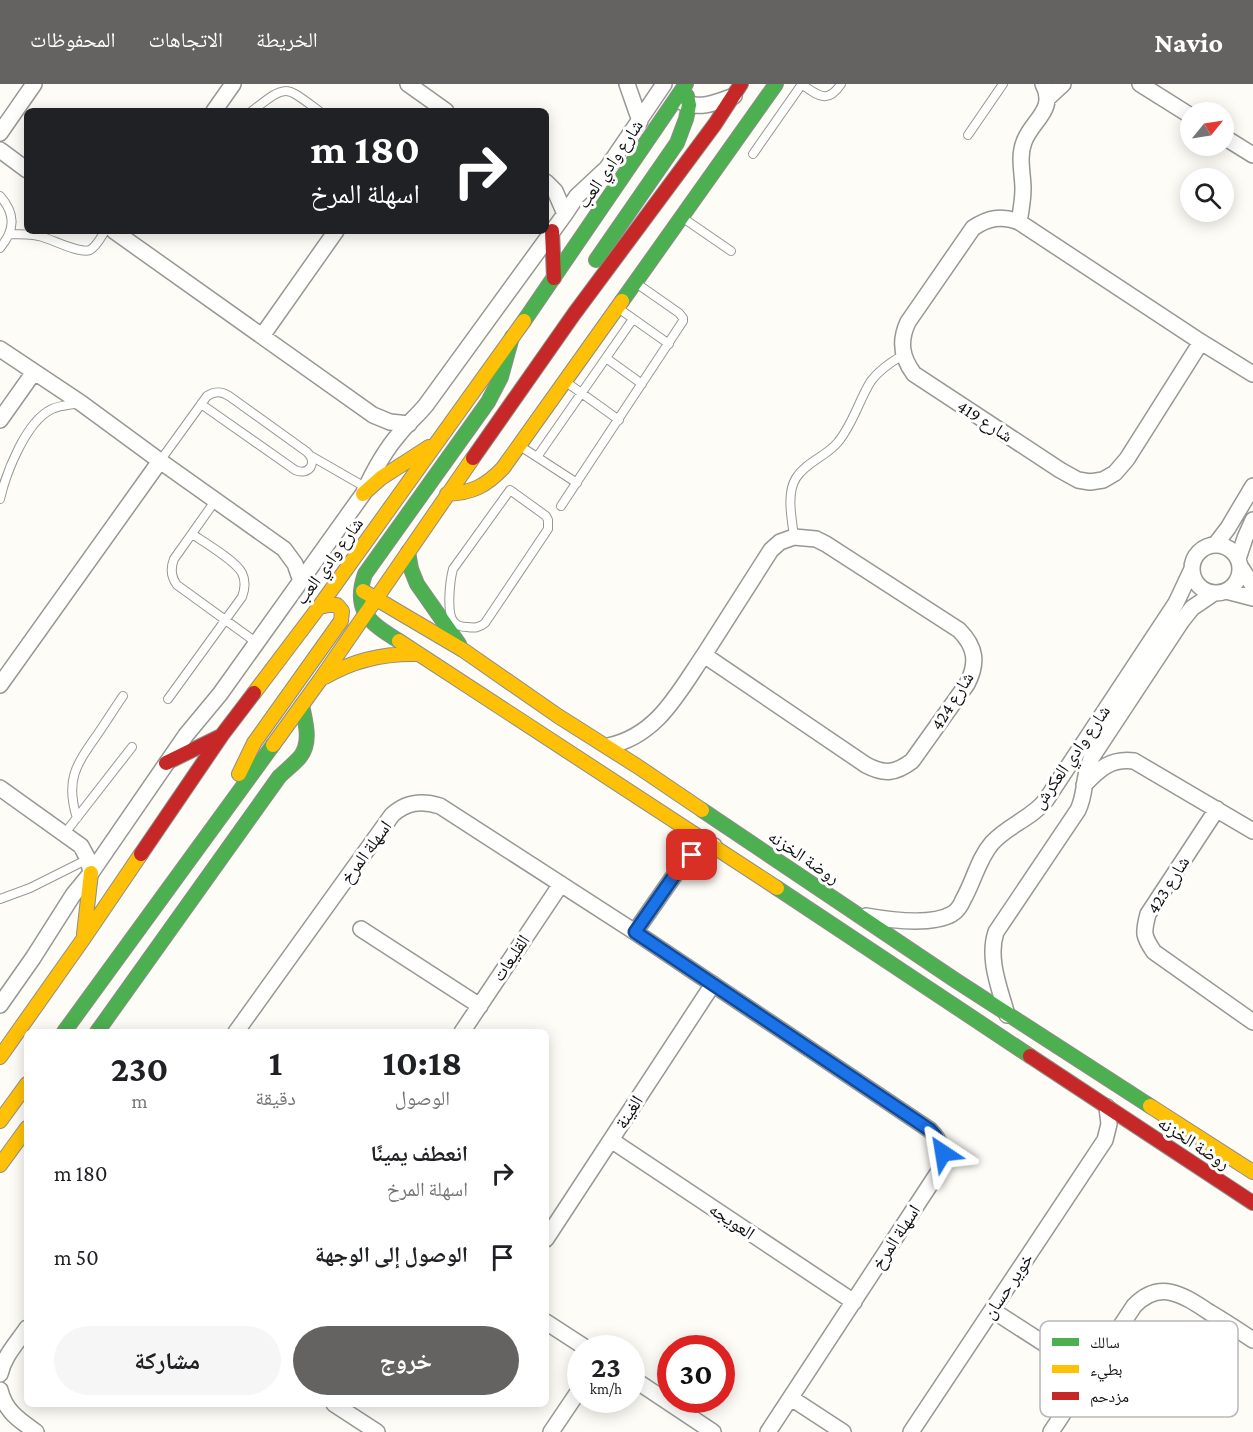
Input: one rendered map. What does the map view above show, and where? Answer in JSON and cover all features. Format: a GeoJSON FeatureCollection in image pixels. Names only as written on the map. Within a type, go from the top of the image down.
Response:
{"type":"FeatureCollection","features":[{"type":"Feature","properties":{"kind":"street"},"geometry":{"type":"LineString","coordinates":[[0,133],[34,84]]}},
{"type":"Feature","properties":{"kind":"street"},"geometry":{"type":"LineString","coordinates":[[216,108],[233,84]]}},
{"type":"Feature","properties":{"kind":"street"},"geometry":{"type":"LineString","coordinates":[[408,84],[425,105]]}},
{"type":"Feature","properties":{"kind":"street"},"geometry":{"type":"LineString","coordinates":[[627,84],[640,121]]}},
{"type":"Feature","properties":{"kind":"street"},"geometry":{"type":"LineString","coordinates":[[447,494],[473,491],[494,478],[776,84]]}},
{"type":"Feature","properties":{"kind":"street"},"geometry":{"type":"LineString","coordinates":[[1019,222],[1023,192],[1022,150],[1028,133],[1044,111],[1045,91],[1063,84]]}},
{"type":"Feature","properties":{"kind":"street"},"geometry":{"type":"LineString","coordinates":[[1140,84],[1180,109]]}},
{"type":"Feature","properties":{"kind":"street"},"geometry":{"type":"LineString","coordinates":[[87,859],[110,846],[166,763],[220,694],[365,491],[389,447],[426,405],[571,203],[607,168],[640,121],[674,90]]}},
{"type":"Feature","properties":{"kind":"street"},"geometry":{"type":"LineString","coordinates":[[674,90],[707,105],[737,90]]}},
{"type":"Feature","properties":{"kind":"street"},"geometry":{"type":"LineString","coordinates":[[574,314],[590,270],[677,142],[684,125],[674,90]]}},
{"type":"Feature","properties":{"kind":"street","name":"شارع وادي العب"},"geometry":{"type":"LineString","coordinates":[[0,1057],[222,735],[319,607],[554,278],[674,90]]}},
{"type":"Feature","properties":{"kind":"street"},"geometry":{"type":"LineString","coordinates":[[66,1029],[320,680],[574,314],[715,124],[737,90]]}},
{"type":"Feature","properties":{"kind":"street"},"geometry":{"type":"LineString","coordinates":[[1234,143],[1253,155]]}},
{"type":"Feature","properties":{"kind":"street"},"geometry":{"type":"LineString","coordinates":[[0,150],[24,168]]}},
{"type":"Feature","properties":{"kind":"street"},"geometry":{"type":"LineString","coordinates":[[549,183],[582,190]]}},
{"type":"Feature","properties":{"kind":"street"},"geometry":{"type":"LineString","coordinates":[[549,184],[565,214]]}},
{"type":"Feature","properties":{"kind":"street"},"geometry":{"type":"LineString","coordinates":[[903,354],[901,343],[908,322],[973,228],[983,221],[996,217],[1019,222],[1253,374]]}},
{"type":"Feature","properties":{"kind":"street"},"geometry":{"type":"LineString","coordinates":[[552,231],[554,278]]}},
{"type":"Feature","properties":{"kind":"street"},"geometry":{"type":"LineString","coordinates":[[123,234],[373,415],[390,422],[408,424]]}},
{"type":"Feature","properties":{"kind":"street"},"geometry":{"type":"LineString","coordinates":[[262,336],[334,234]]}},
{"type":"Feature","properties":{"kind":"street"},"geometry":{"type":"LineString","coordinates":[[365,615],[360,590],[369,567],[488,402],[501,377],[512,337]]}},
{"type":"Feature","properties":{"kind":"street","name":"شارع 419"},"geometry":{"type":"LineString","coordinates":[[903,354],[907,365],[922,380],[1060,470],[1077,480],[1090,482],[1103,480],[1115,473],[1127,459],[1201,342]]}},
{"type":"Feature","properties":{"kind":"street"},"geometry":{"type":"LineString","coordinates":[[0,349],[81,403],[284,549],[291,553],[307,555],[322,551]]}},
{"type":"Feature","properties":{"kind":"street"},"geometry":{"type":"LineString","coordinates":[[0,420],[34,372]]}},
{"type":"Feature","properties":{"kind":"street"},"geometry":{"type":"LineString","coordinates":[[373,415],[389,447]]}},
{"type":"Feature","properties":{"kind":"street"},"geometry":{"type":"LineString","coordinates":[[365,491],[440,440]]}},
{"type":"Feature","properties":{"kind":"street"},"geometry":{"type":"LineString","coordinates":[[0,685],[160,462]]}},
{"type":"Feature","properties":{"kind":"street"},"geometry":{"type":"LineString","coordinates":[[1215,545],[1253,486]]}},
{"type":"Feature","properties":{"kind":"street"},"geometry":{"type":"LineString","coordinates":[[1007,1015],[993,954],[996,932],[1078,810],[1082,802],[1086,772],[1092,757],[1181,622],[1192,608],[1233,587],[1237,581],[1245,538],[1253,520]]}},
{"type":"Feature","properties":{"kind":"street"},"geometry":{"type":"LineString","coordinates":[[608,746],[624,742],[639,734],[662,715],[704,655],[771,550],[780,542],[794,537]]}},
{"type":"Feature","properties":{"kind":"street","name":"شارع 424"},"geometry":{"type":"LineString","coordinates":[[704,655],[875,770],[895,771],[912,761],[972,675],[974,656],[971,646],[959,630],[826,544],[816,539],[794,537]]}},
{"type":"Feature","properties":{"kind":"street"},"geometry":{"type":"LineString","coordinates":[[1253,586],[1228,548],[1208,546],[1196,555],[1192,569],[1193,576],[1201,588],[1253,598]]}},
{"type":"Feature","properties":{"kind":"street"},"geometry":{"type":"LineString","coordinates":[[284,549],[295,564],[301,581]]}},
{"type":"Feature","properties":{"kind":"street"},"geometry":{"type":"LineString","coordinates":[[408,552],[417,584],[464,650]]}},
{"type":"Feature","properties":{"kind":"street","name":"شارع وادي العكرش"},"geometry":{"type":"LineString","coordinates":[[858,915],[884,919],[926,920],[946,916],[957,909],[985,851],[1001,834],[1038,808],[1052,791],[1176,603],[1192,569]]}},
{"type":"Feature","properties":{"kind":"street","name":"روضة الخزنه"},"geometry":{"type":"LineString","coordinates":[[331,589],[360,590],[464,650],[558,716],[608,746],[1007,1015],[1253,1172]]}},
{"type":"Feature","properties":{"kind":"street"},"geometry":{"type":"LineString","coordinates":[[226,809],[241,768],[254,743],[341,621],[340,607],[327,604],[319,607]]}},
{"type":"Feature","properties":{"kind":"street","name":"روضة الخزنه"},"geometry":{"type":"LineString","coordinates":[[365,615],[380,629],[714,846],[1253,1203]]}},
{"type":"Feature","properties":{"kind":"street"},"geometry":{"type":"LineString","coordinates":[[320,680],[346,665],[368,658],[390,654],[420,654]]}},
{"type":"Feature","properties":{"kind":"street"},"geometry":{"type":"LineString","coordinates":[[99,1029],[279,777],[301,757],[307,741],[302,705]]}},
{"type":"Feature","properties":{"kind":"street"},"geometry":{"type":"LineString","coordinates":[[546,736],[558,716]]}},
{"type":"Feature","properties":{"kind":"street"},"geometry":{"type":"LineString","coordinates":[[637,766],[634,746],[639,734]]}},
{"type":"Feature","properties":{"kind":"street"},"geometry":{"type":"LineString","coordinates":[[166,763],[222,735]]}},
{"type":"Feature","properties":{"kind":"street"},"geometry":{"type":"LineString","coordinates":[[1084,785],[1107,765],[1125,759],[1134,761],[1253,831]]}},
{"type":"Feature","properties":{"kind":"street"},"geometry":{"type":"LineString","coordinates":[[0,788],[65,833],[87,859],[84,938]]}},
{"type":"Feature","properties":{"kind":"street","name":"اسهلة المرخ"},"geometry":{"type":"LineString","coordinates":[[238,1029],[392,815],[406,805],[423,802],[440,806],[561,884],[930,1130],[941,1144],[943,1153],[941,1168],[768,1432]]}},
{"type":"Feature","properties":{"kind":"street","name":"شارع 423"},"geometry":{"type":"LineString","coordinates":[[1217,809],[1148,914],[1145,939],[1154,952],[1253,1022]]}},
{"type":"Feature","properties":{"kind":"street"},"geometry":{"type":"LineString","coordinates":[[684,827],[685,860]]}},
{"type":"Feature","properties":{"kind":"street"},"geometry":{"type":"LineString","coordinates":[[0,1005],[73,895],[87,859],[96,848],[110,846]]}},
{"type":"Feature","properties":{"kind":"street"},"geometry":{"type":"LineString","coordinates":[[635,932],[685,860],[698,851],[714,846]]}},
{"type":"Feature","properties":{"kind":"street","name":"القليعات"},"geometry":{"type":"LineString","coordinates":[[464,1029],[561,884]]}},
{"type":"Feature","properties":{"kind":"street"},"geometry":{"type":"LineString","coordinates":[[361,929],[480,1006]]}},
{"type":"Feature","properties":{"kind":"street"},"geometry":{"type":"LineString","coordinates":[[114,964],[115,1007]]}},
{"type":"Feature","properties":{"kind":"street","name":"الغينة"},"geometry":{"type":"LineString","coordinates":[[549,1234],[713,984]]}},
{"type":"Feature","properties":{"kind":"street"},"geometry":{"type":"LineString","coordinates":[[0,1121],[24,1088]]}},
{"type":"Feature","properties":{"kind":"street","name":"خوير حسان"},"geometry":{"type":"LineString","coordinates":[[911,1432],[1105,1140],[1109,1124],[1107,1107]]}},
{"type":"Feature","properties":{"kind":"street"},"geometry":{"type":"LineString","coordinates":[[1105,1140],[1119,1131],[1134,1126]]}},
{"type":"Feature","properties":{"kind":"street"},"geometry":{"type":"LineString","coordinates":[[0,1165],[24,1132]]}},
{"type":"Feature","properties":{"kind":"street","name":"العويجه"},"geometry":{"type":"LineString","coordinates":[[611,1140],[854,1302]]}},
{"type":"Feature","properties":{"kind":"street"},"geometry":{"type":"LineString","coordinates":[[1124,1321],[1140,1300],[1155,1292],[1163,1291],[1180,1294],[1223,1321]]}},
{"type":"Feature","properties":{"kind":"street"},"geometry":{"type":"LineString","coordinates":[[992,1310],[1040,1341]]}},
{"type":"Feature","properties":{"kind":"street"},"geometry":{"type":"LineString","coordinates":[[549,1324],[567,1336]]}},
{"type":"Feature","properties":{"kind":"street"},"geometry":{"type":"LineString","coordinates":[[1238,1331],[1253,1340]]}},
{"type":"Feature","properties":{"kind":"street"},"geometry":{"type":"LineString","coordinates":[[0,1372],[7,1355],[24,1332]]}},
{"type":"Feature","properties":{"kind":"street"},"geometry":{"type":"LineString","coordinates":[[645,1387],[712,1432]]}},
{"type":"Feature","properties":{"kind":"street"},"geometry":{"type":"LineString","coordinates":[[0,1390],[6,1407],[36,1432]]}},
{"type":"Feature","properties":{"kind":"street"},"geometry":{"type":"LineString","coordinates":[[791,1398],[843,1432]]}},
{"type":"Feature","properties":{"kind":"street"},"geometry":{"type":"LineString","coordinates":[[339,1407],[377,1432]]}},
{"type":"Feature","properties":{"kind":"street"},"geometry":{"type":"LineString","coordinates":[[551,1432],[567,1408]]}},
{"type":"Feature","properties":{"kind":"street"},"geometry":{"type":"LineString","coordinates":[[1050,1432],[1060,1417]]}},
{"type":"Feature","properties":{"kind":"lane"},"geometry":{"type":"LineString","coordinates":[[753,154],[802,84],[825,97],[835,93],[841,84]]}},
{"type":"Feature","properties":{"kind":"lane"},"geometry":{"type":"LineString","coordinates":[[968,135],[1003,84]]}},
{"type":"Feature","properties":{"kind":"lane"},"geometry":{"type":"LineString","coordinates":[[256,108],[273,94],[284,90],[295,93],[315,108]]}},
{"type":"Feature","properties":{"kind":"lane"},"geometry":{"type":"LineString","coordinates":[[0,196],[12,216],[10,234],[0,248]]}},
{"type":"Feature","properties":{"kind":"lane"},"geometry":{"type":"LineString","coordinates":[[681,217],[731,251]]}},
{"type":"Feature","properties":{"kind":"lane"},"geometry":{"type":"LineString","coordinates":[[10,234],[38,236],[78,251],[94,247],[103,234]]}},
{"type":"Feature","properties":{"kind":"lane"},"geometry":{"type":"LineString","coordinates":[[561,506],[682,324],[683,318],[679,313],[635,282]]}},
{"type":"Feature","properties":{"kind":"lane"},"geometry":{"type":"LineString","coordinates":[[617,308],[669,344]]}},
{"type":"Feature","properties":{"kind":"lane"},"geometry":{"type":"LineString","coordinates":[[537,457],[633,319]]}},
{"type":"Feature","properties":{"kind":"lane"},"geometry":{"type":"LineString","coordinates":[[794,537],[792,489],[796,478],[839,441],[871,382],[883,368],[903,354]]}},
{"type":"Feature","properties":{"kind":"lane"},"geometry":{"type":"LineString","coordinates":[[606,358],[642,384]]}},
{"type":"Feature","properties":{"kind":"lane"},"geometry":{"type":"LineString","coordinates":[[565,381],[619,420]]}},
{"type":"Feature","properties":{"kind":"lane"},"geometry":{"type":"LineString","coordinates":[[160,462],[207,396],[222,392],[311,456],[365,491]]}},
{"type":"Feature","properties":{"kind":"lane"},"geometry":{"type":"LineString","coordinates":[[0,499],[11,464],[38,421],[52,409],[81,403]]}},
{"type":"Feature","properties":{"kind":"lane"},"geometry":{"type":"LineString","coordinates":[[201,404],[295,470],[306,472],[311,468],[313,462],[311,456]]}},
{"type":"Feature","properties":{"kind":"lane"},"geometry":{"type":"LineString","coordinates":[[519,445],[577,483]]}},
{"type":"Feature","properties":{"kind":"lane"},"geometry":{"type":"LineString","coordinates":[[494,478],[546,516],[548,529],[485,623],[476,628],[460,626],[453,622],[450,615],[453,569],[510,490]]}},
{"type":"Feature","properties":{"kind":"lane"},"geometry":{"type":"LineString","coordinates":[[215,501],[174,559],[171,570],[174,581],[256,643]]}},
{"type":"Feature","properties":{"kind":"lane"},"geometry":{"type":"LineString","coordinates":[[168,699],[242,597],[245,585],[238,567],[192,534]]}},
{"type":"Feature","properties":{"kind":"lane"},"geometry":{"type":"LineString","coordinates":[[77,818],[72,795],[74,772],[123,696]]}},
{"type":"Feature","properties":{"kind":"lane"},"geometry":{"type":"LineString","coordinates":[[65,833],[132,747]]}},
{"type":"Feature","properties":{"kind":"lane"},"geometry":{"type":"LineString","coordinates":[[0,899],[30,888],[87,859]]}},
{"type":"Feature","properties":{"kind":"traffic: fast"},"geometry":{"type":"LineString","coordinates":[[524,321],[686,84]]}},
{"type":"Feature","properties":{"kind":"traffic: fast"},"geometry":{"type":"LineString","coordinates":[[622,301],[776,84]]}},
{"type":"Feature","properties":{"kind":"traffic: fast"},"geometry":{"type":"LineString","coordinates":[[596,260],[677,143],[689,105],[687,96],[682,90]]}},
{"type":"Feature","properties":{"kind":"traffic: fast"},"geometry":{"type":"LineString","coordinates":[[399,641],[366,615],[361,598],[365,574],[488,402],[501,377],[512,337]]}},
{"type":"Feature","properties":{"kind":"traffic: fast"},"geometry":{"type":"LineString","coordinates":[[408,552],[417,584],[459,644]]}},
{"type":"Feature","properties":{"kind":"traffic: fast"},"geometry":{"type":"LineString","coordinates":[[99,1029],[279,777],[304,751],[307,738],[302,705]]}},
{"type":"Feature","properties":{"kind":"traffic: fast"},"geometry":{"type":"LineString","coordinates":[[66,1029],[273,745]]}},
{"type":"Feature","properties":{"kind":"traffic: fast"},"geometry":{"type":"LineString","coordinates":[[702,810],[955,980],[1150,1106]]}},
{"type":"Feature","properties":{"kind":"traffic: fast"},"geometry":{"type":"LineString","coordinates":[[777,888],[1030,1056]]}},
{"type":"Feature","properties":{"kind":"traffic: slow"},"geometry":{"type":"LineString","coordinates":[[447,494],[478,487],[491,480],[503,468],[622,301]]}},
{"type":"Feature","properties":{"kind":"traffic: slow"},"geometry":{"type":"LineString","coordinates":[[254,693],[319,607],[524,321]]}},
{"type":"Feature","properties":{"kind":"traffic: slow"},"geometry":{"type":"LineString","coordinates":[[363,494],[381,478],[429,447]]}},
{"type":"Feature","properties":{"kind":"traffic: slow"},"geometry":{"type":"LineString","coordinates":[[273,745],[473,458]]}},
{"type":"Feature","properties":{"kind":"traffic: slow"},"geometry":{"type":"LineString","coordinates":[[363,591],[463,650],[558,716],[702,810]]}},
{"type":"Feature","properties":{"kind":"traffic: slow"},"geometry":{"type":"LineString","coordinates":[[239,774],[254,743],[341,621],[342,611],[337,605],[319,607]]}},
{"type":"Feature","properties":{"kind":"traffic: slow"},"geometry":{"type":"LineString","coordinates":[[399,641],[777,888]]}},
{"type":"Feature","properties":{"kind":"traffic: slow"},"geometry":{"type":"LineString","coordinates":[[325,677],[370,658],[419,654]]}},
{"type":"Feature","properties":{"kind":"traffic: slow"},"geometry":{"type":"LineString","coordinates":[[0,1057],[141,854]]}},
{"type":"Feature","properties":{"kind":"traffic: slow"},"geometry":{"type":"LineString","coordinates":[[84,934],[91,873]]}},
{"type":"Feature","properties":{"kind":"traffic: slow"},"geometry":{"type":"LineString","coordinates":[[0,1121],[24,1088]]}},
{"type":"Feature","properties":{"kind":"traffic: slow"},"geometry":{"type":"LineString","coordinates":[[1150,1106],[1253,1172]]}},
{"type":"Feature","properties":{"kind":"traffic: slow"},"geometry":{"type":"LineString","coordinates":[[0,1165],[24,1132]]}},
{"type":"Feature","properties":{"kind":"traffic: jam"},"geometry":{"type":"LineString","coordinates":[[473,458],[574,314],[715,124],[741,84]]}},
{"type":"Feature","properties":{"kind":"traffic: jam"},"geometry":{"type":"LineString","coordinates":[[552,231],[554,278]]}},
{"type":"Feature","properties":{"kind":"traffic: jam"},"geometry":{"type":"LineString","coordinates":[[141,854],[222,735],[254,693]]}},
{"type":"Feature","properties":{"kind":"traffic: jam"},"geometry":{"type":"LineString","coordinates":[[166,763],[221,736]]}},
{"type":"Feature","properties":{"kind":"traffic: jam"},"geometry":{"type":"LineString","coordinates":[[1030,1056],[1253,1203]]}},
{"type":"Feature","properties":{"kind":"route"},"geometry":{"type":"LineString","coordinates":[[692,855],[685,860],[635,932],[930,1130],[941,1144],[943,1153]]}}]}
